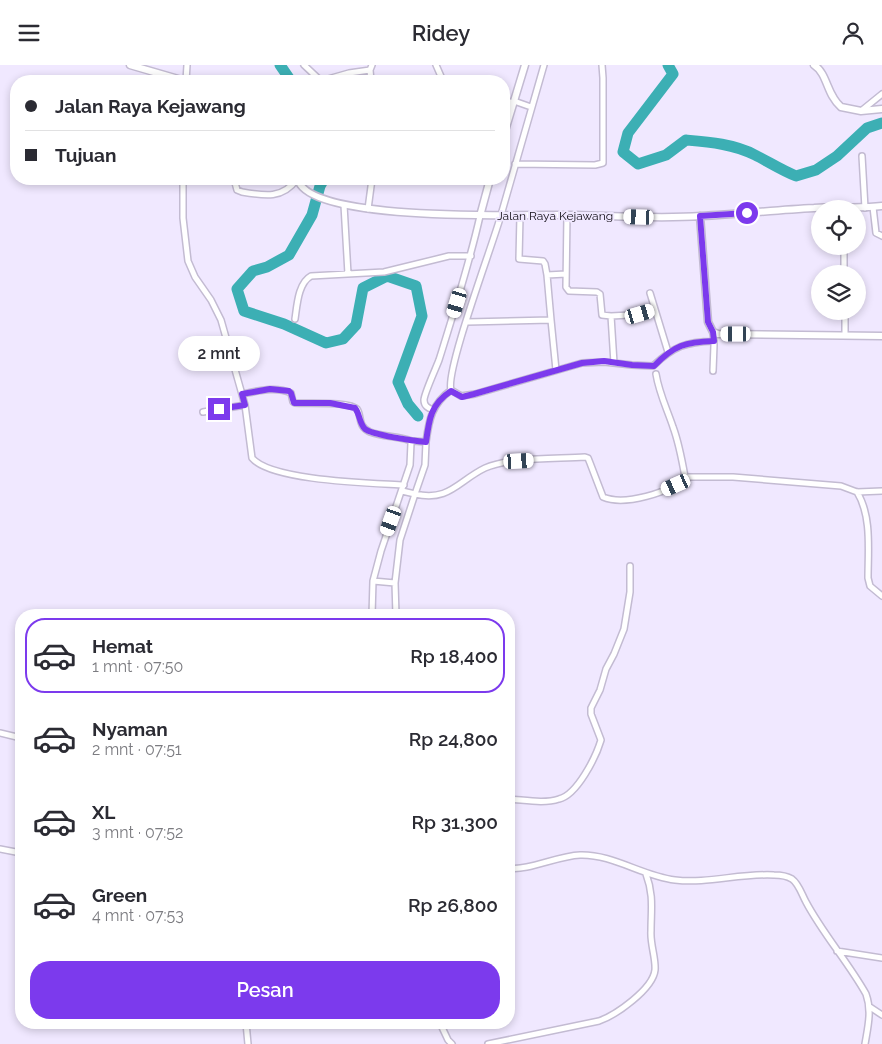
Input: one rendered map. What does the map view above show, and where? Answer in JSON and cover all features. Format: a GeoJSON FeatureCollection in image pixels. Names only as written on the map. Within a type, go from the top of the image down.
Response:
{"type":"FeatureCollection","features":[{"type":"Feature","properties":{"kind":"street"},"geometry":{"type":"LineString","coordinates":[[130,65],[164,75]]}},
{"type":"Feature","properties":{"kind":"street"},"geometry":{"type":"LineString","coordinates":[[304,65],[315,75]]}},
{"type":"Feature","properties":{"kind":"street"},"geometry":{"type":"LineString","coordinates":[[510,115],[526,65]]}},
{"type":"Feature","properties":{"kind":"street"},"geometry":{"type":"LineString","coordinates":[[510,177],[530,106],[544,65]]}},
{"type":"Feature","properties":{"kind":"street"},"geometry":{"type":"LineString","coordinates":[[514,163],[595,165],[603,163],[602,65]]}},
{"type":"Feature","properties":{"kind":"street"},"geometry":{"type":"LineString","coordinates":[[814,65],[822,72],[830,95],[841,107],[861,111],[882,109]]}},
{"type":"Feature","properties":{"kind":"street"},"geometry":{"type":"LineString","coordinates":[[343,75],[371,67]]}},
{"type":"Feature","properties":{"kind":"street"},"geometry":{"type":"LineString","coordinates":[[861,111],[882,95]]}},
{"type":"Feature","properties":{"kind":"street"},"geometry":{"type":"LineString","coordinates":[[510,101],[530,106]]}},
{"type":"Feature","properties":{"kind":"street"},"geometry":{"type":"LineString","coordinates":[[862,156],[865,200]]}},
{"type":"Feature","properties":{"kind":"street"},"geometry":{"type":"LineString","coordinates":[[183,185],[183,218],[188,261],[221,320],[242,394],[251,454],[255,461],[267,467],[308,478],[404,485]]}},
{"type":"Feature","properties":{"kind":"street"},"geometry":{"type":"LineString","coordinates":[[236,185],[238,190],[242,192],[276,194],[285,192],[294,185]]}},
{"type":"Feature","properties":{"kind":"street","name":"Jalan Raya Kejawang"},"geometry":{"type":"LineString","coordinates":[[300,185],[322,198],[344,205],[413,213],[499,216],[700,216],[811,207]]}},
{"type":"Feature","properties":{"kind":"street"},"geometry":{"type":"LineString","coordinates":[[368,209],[371,185]]}},
{"type":"Feature","properties":{"kind":"street"},"geometry":{"type":"LineString","coordinates":[[433,410],[426,407],[424,403],[425,395],[436,369],[471,255],[488,185]]}},
{"type":"Feature","properties":{"kind":"street"},"geometry":{"type":"LineString","coordinates":[[451,391],[450,382],[459,344],[508,185]]}},
{"type":"Feature","properties":{"kind":"street"},"geometry":{"type":"LineString","coordinates":[[344,205],[348,274]]}},
{"type":"Feature","properties":{"kind":"street","name":"Jalan Raya Kejawang"},"geometry":{"type":"LineString","coordinates":[[866,208],[882,206]]}},
{"type":"Feature","properties":{"kind":"street"},"geometry":{"type":"LineString","coordinates":[[873,207],[876,233],[882,236]]}},
{"type":"Feature","properties":{"kind":"street"},"geometry":{"type":"LineString","coordinates":[[566,215],[567,291],[598,293],[601,298],[602,315],[632,315],[654,309]]}},
{"type":"Feature","properties":{"kind":"street"},"geometry":{"type":"LineString","coordinates":[[520,216],[519,259],[543,261],[545,264],[556,370]]}},
{"type":"Feature","properties":{"kind":"street"},"geometry":{"type":"LineString","coordinates":[[700,216],[708,322],[713,332],[714,341],[713,371]]}},
{"type":"Feature","properties":{"kind":"street"},"geometry":{"type":"LineString","coordinates":[[295,319],[303,285],[307,278],[311,276],[384,272],[441,257],[471,255]]}},
{"type":"Feature","properties":{"kind":"street"},"geometry":{"type":"LineString","coordinates":[[547,275],[566,274]]}},
{"type":"Feature","properties":{"kind":"street"},"geometry":{"type":"LineString","coordinates":[[650,293],[668,352]]}},
{"type":"Feature","properties":{"kind":"street"},"geometry":{"type":"LineString","coordinates":[[611,316],[614,363]]}},
{"type":"Feature","properties":{"kind":"street"},"geometry":{"type":"LineString","coordinates":[[467,322],[551,320]]}},
{"type":"Feature","properties":{"kind":"street"},"geometry":{"type":"LineString","coordinates":[[845,320],[845,334]]}},
{"type":"Feature","properties":{"kind":"street"},"geometry":{"type":"LineString","coordinates":[[713,332],[718,334],[845,334],[882,336]]}},
{"type":"Feature","properties":{"kind":"street"},"geometry":{"type":"LineString","coordinates":[[451,391],[462,397],[556,370],[592,362],[654,366],[668,352],[686,344],[714,341]]}},
{"type":"Feature","properties":{"kind":"street"},"geometry":{"type":"LineString","coordinates":[[656,374],[658,388],[674,429],[685,477]]}},
{"type":"Feature","properties":{"kind":"street"},"geometry":{"type":"LineString","coordinates":[[242,394],[270,389],[288,391],[291,393],[294,403],[330,403],[354,408],[358,411],[362,425],[369,431],[412,441],[426,442]]}},
{"type":"Feature","properties":{"kind":"street"},"geometry":{"type":"LineString","coordinates":[[395,609],[392,583],[400,540],[425,465],[428,427],[438,401],[451,391]]}},
{"type":"Feature","properties":{"kind":"street"},"geometry":{"type":"LineString","coordinates":[[203,412],[243,405]]}},
{"type":"Feature","properties":{"kind":"street"},"geometry":{"type":"LineString","coordinates":[[373,609],[380,551],[404,491],[410,465],[412,441]]}},
{"type":"Feature","properties":{"kind":"street"},"geometry":{"type":"LineString","coordinates":[[404,491],[431,497],[451,491],[483,469],[506,461],[586,457],[603,497],[612,500],[642,497],[676,485],[685,477],[733,477],[841,486],[857,493],[881,491]]}},
{"type":"Feature","properties":{"kind":"street"},"geometry":{"type":"LineString","coordinates":[[857,493],[866,513],[868,578],[870,586],[882,596]]}},
{"type":"Feature","properties":{"kind":"street"},"geometry":{"type":"LineString","coordinates":[[515,799],[545,801],[563,799],[578,784],[592,763],[601,740],[591,714],[591,708],[624,629],[630,592],[630,565]]}},
{"type":"Feature","properties":{"kind":"street"},"geometry":{"type":"LineString","coordinates":[[376,582],[392,583]]}},
{"type":"Feature","properties":{"kind":"street"},"geometry":{"type":"LineString","coordinates":[[0,733],[15,737]]}},
{"type":"Feature","properties":{"kind":"street"},"geometry":{"type":"LineString","coordinates":[[0,849],[15,852]]}},
{"type":"Feature","properties":{"kind":"street"},"geometry":{"type":"LineString","coordinates":[[515,868],[562,857],[581,855],[612,860],[646,874],[674,880],[699,881],[760,875],[774,875],[792,879],[866,994],[870,1007],[865,1044]]}},
{"type":"Feature","properties":{"kind":"street"},"geometry":{"type":"LineString","coordinates":[[488,1044],[599,1021],[610,1017],[632,1001],[651,981],[655,968],[651,940],[653,902],[646,874]]}},
{"type":"Feature","properties":{"kind":"street"},"geometry":{"type":"LineString","coordinates":[[837,951],[882,958]]}},
{"type":"Feature","properties":{"kind":"street"},"geometry":{"type":"LineString","coordinates":[[870,1007],[882,1015]]}},
{"type":"Feature","properties":{"kind":"street"},"geometry":{"type":"LineString","coordinates":[[247,1029],[248,1044]]}},
{"type":"Feature","properties":{"kind":"street"},"geometry":{"type":"LineString","coordinates":[[443,1029],[452,1044]]}},
{"type":"Feature","properties":{"kind":"waterway"},"geometry":{"type":"LineString","coordinates":[[280,65],[287,75]]}},
{"type":"Feature","properties":{"kind":"waterway"},"geometry":{"type":"LineString","coordinates":[[668,65],[673,74],[628,133],[623,152],[638,164],[666,155],[686,140],[739,148],[796,176],[816,170],[837,156],[867,128],[882,123]]}},
{"type":"Feature","properties":{"kind":"waterway"},"geometry":{"type":"LineString","coordinates":[[321,185],[312,215],[289,255],[267,267],[253,271],[237,289],[244,311],[284,324],[326,343],[343,339],[356,325],[363,288],[387,276],[416,286],[422,316],[398,382],[408,404],[418,416]]}},
{"type":"Feature","properties":{"kind":"route"},"geometry":{"type":"LineString","coordinates":[[219,409],[245,405],[242,394],[270,389],[289,391],[294,403],[330,403],[355,408],[358,411],[362,425],[366,430],[374,433],[426,442],[432,411],[438,401],[451,391],[462,397],[582,363],[604,361],[654,366],[668,352],[678,347],[701,341],[714,341],[713,332],[708,322],[700,216],[747,213]]}}]}
